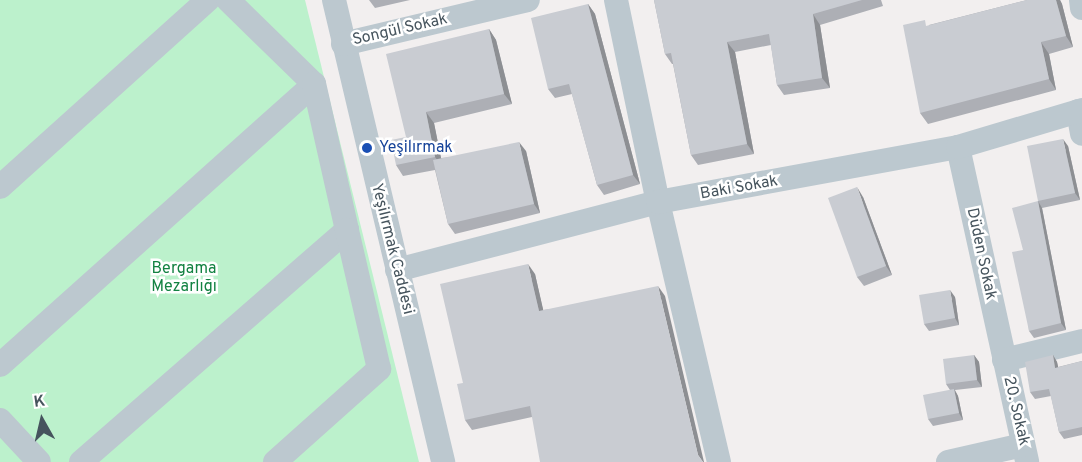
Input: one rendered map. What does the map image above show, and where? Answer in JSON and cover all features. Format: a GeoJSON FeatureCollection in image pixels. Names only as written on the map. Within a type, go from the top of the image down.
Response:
{"type":"FeatureCollection","features":[{"type":"Feature","properties":{"kind":"street"},"geometry":{"type":"LineString","coordinates":[[0,187],[208,0]]}},
{"type":"Feature","properties":{"kind":"street"},"geometry":{"type":"LineString","coordinates":[[228,0],[314,84],[379,369],[276,462]]}},
{"type":"Feature","properties":{"kind":"street","name":"Yeşilırmak Caddesi"},"geometry":{"type":"LineString","coordinates":[[334,0],[443,462]]}},
{"type":"Feature","properties":{"kind":"street","name":"Songül Sokak"},"geometry":{"type":"LineString","coordinates":[[343,44],[528,0]]}},
{"type":"Feature","properties":{"kind":"street"},"geometry":{"type":"LineString","coordinates":[[616,0],[658,202],[719,462]]}},
{"type":"Feature","properties":{"kind":"street"},"geometry":{"type":"LineString","coordinates":[[1081,0],[1082,8]]}},
{"type":"Feature","properties":{"kind":"street"},"geometry":{"type":"LineString","coordinates":[[0,365],[314,84]]}},
{"type":"Feature","properties":{"kind":"street","name":"Baki Sokak"},"geometry":{"type":"LineString","coordinates":[[397,270],[658,202],[958,147],[1081,118]]}},
{"type":"Feature","properties":{"kind":"street","name":"Düden Sokak"},"geometry":{"type":"LineString","coordinates":[[958,147],[1004,360]]}},
{"type":"Feature","properties":{"kind":"street"},"geometry":{"type":"LineString","coordinates":[[81,462],[347,230]]}},
{"type":"Feature","properties":{"kind":"street"},"geometry":{"type":"LineString","coordinates":[[1004,360],[1082,341]]}},
{"type":"Feature","properties":{"kind":"street","name":"20. Sokak"},"geometry":{"type":"LineString","coordinates":[[1004,360],[1025,453]]}},
{"type":"Feature","properties":{"kind":"street"},"geometry":{"type":"LineString","coordinates":[[0,420],[39,462]]}},
{"type":"Feature","properties":{"kind":"street"},"geometry":{"type":"LineString","coordinates":[[948,462],[1025,453]]}},
{"type":"Feature","properties":{"kind":"green space","name":"Bergama Mezarlığı"},"geometry":{"type":"Polygon","coordinates":[[[0,0],[305,0],[419,462],[0,462],[0,0]]]}},
{"type":"Feature","properties":{"kind":"building"},"geometry":{"type":"Polygon","coordinates":[[[654,0],[862,0],[813,14],[822,78],[777,85],[769,34],[727,42],[747,144],[691,155],[671,53],[665,54],[654,0]]]}},
{"type":"Feature","properties":{"kind":"building"},"geometry":{"type":"Polygon","coordinates":[[[1027,0],[1056,0],[1066,36],[1041,42],[1049,79],[920,113],[903,25],[925,20],[926,26],[1027,0]]]}},
{"type":"Feature","properties":{"kind":"building"},"geometry":{"type":"Polygon","coordinates":[[[588,4],[633,175],[597,185],[569,84],[548,89],[531,18],[588,4]]]}},
{"type":"Feature","properties":{"kind":"building"},"geometry":{"type":"Polygon","coordinates":[[[489,29],[504,94],[426,112],[435,157],[396,165],[391,140],[406,137],[386,54],[489,29]]]}},
{"type":"Feature","properties":{"kind":"building"},"geometry":{"type":"Polygon","coordinates":[[[1063,139],[1075,193],[1038,201],[1027,146],[1063,139]]]}},
{"type":"Feature","properties":{"kind":"building"},"geometry":{"type":"Polygon","coordinates":[[[519,142],[534,204],[448,224],[433,160],[519,142]]]}},
{"type":"Feature","properties":{"kind":"building"},"geometry":{"type":"Polygon","coordinates":[[[857,187],[886,266],[857,277],[828,198],[857,187]]]}},
{"type":"Feature","properties":{"kind":"building"},"geometry":{"type":"Polygon","coordinates":[[[1038,201],[1061,323],[1029,331],[1012,252],[1023,250],[1012,208],[1038,201]]]}},
{"type":"Feature","properties":{"kind":"building"},"geometry":{"type":"Polygon","coordinates":[[[528,264],[539,311],[658,286],[698,455],[703,462],[540,462],[530,406],[465,420],[457,384],[463,383],[440,284],[528,264]]]}},
{"type":"Feature","properties":{"kind":"building"},"geometry":{"type":"Polygon","coordinates":[[[950,290],[955,318],[924,324],[919,295],[950,290]]]}},
{"type":"Feature","properties":{"kind":"building"},"geometry":{"type":"Polygon","coordinates":[[[974,355],[977,380],[946,384],[943,359],[974,355]]]}},
{"type":"Feature","properties":{"kind":"building"},"geometry":{"type":"Polygon","coordinates":[[[1053,355],[1055,368],[1082,361],[1082,427],[1059,432],[1049,389],[1030,392],[1025,362],[1053,355]]]}},
{"type":"Feature","properties":{"kind":"building"},"geometry":{"type":"Polygon","coordinates":[[[954,389],[959,413],[928,419],[923,395],[954,389]]]}},
{"type":"Feature","properties":{"kind":"place","name":"Yeşilırmak"},"geometry":{"type":"Point","coordinates":[367,148]}}]}
